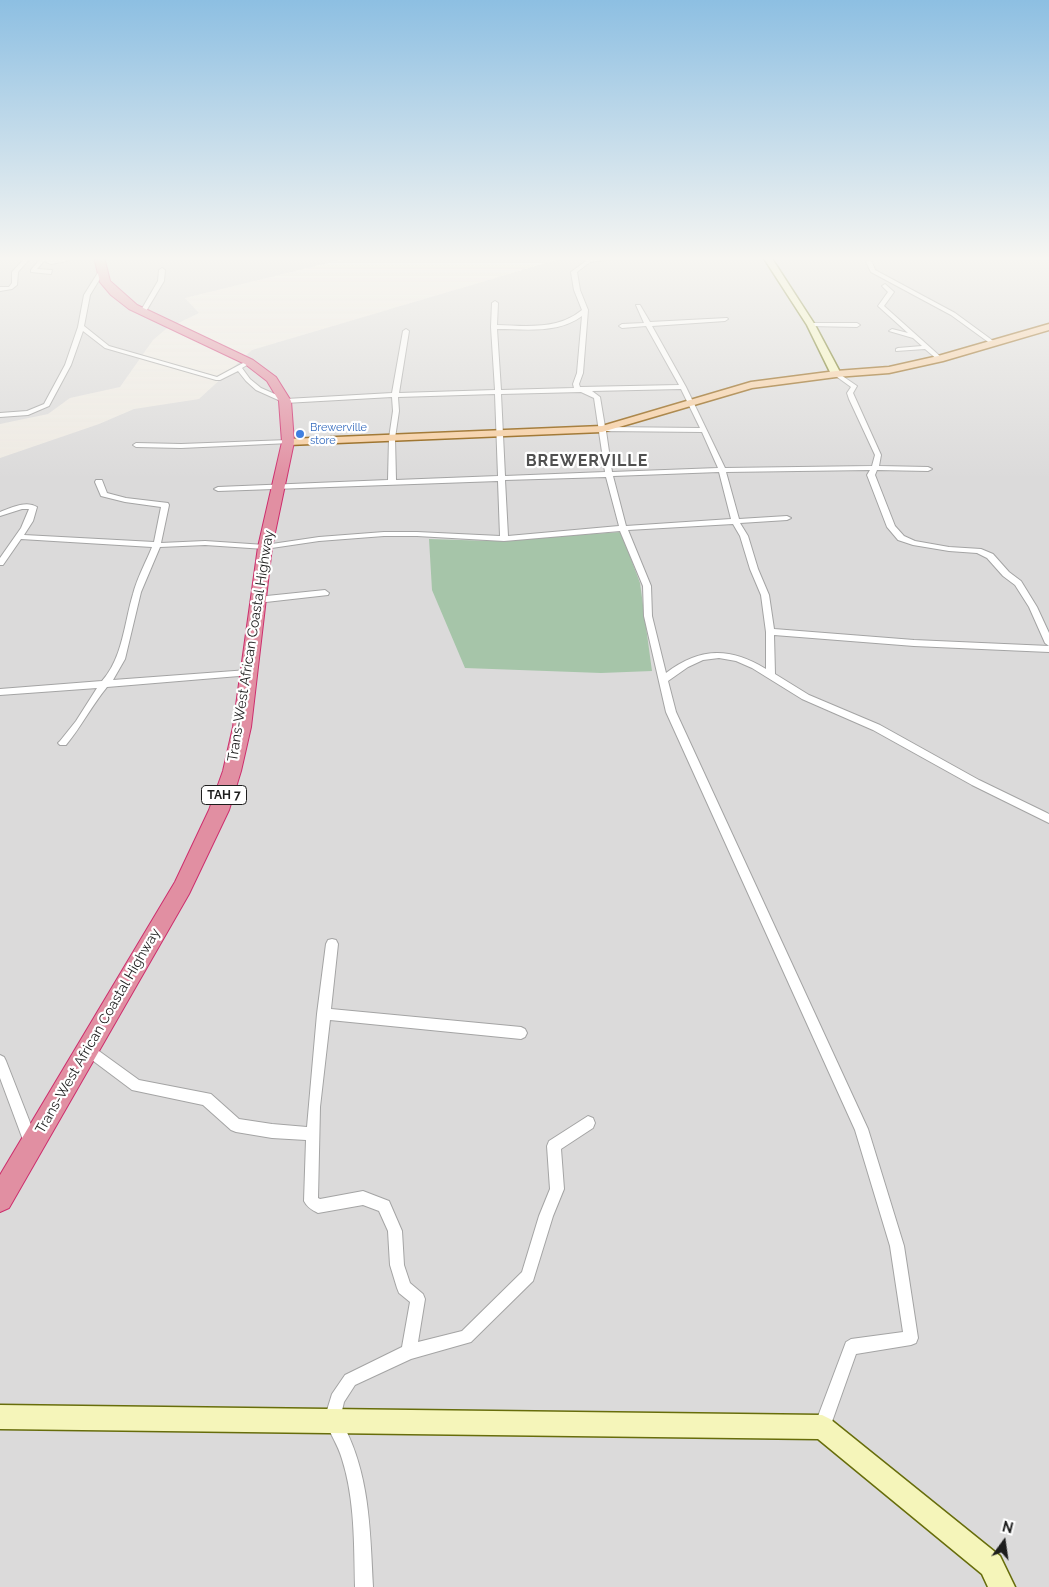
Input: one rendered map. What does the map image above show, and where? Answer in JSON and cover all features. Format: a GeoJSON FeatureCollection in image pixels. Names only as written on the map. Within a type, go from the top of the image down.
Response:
{"type":"FeatureCollection","features":[{"type":"Feature","properties":{"kind":"highway","name":"Trans-West African Coastal Highway"},"geometry":{"type":"LineString","coordinates":[[0,1199],[182,888],[218,810],[232,771],[242,727],[265,547],[288,442],[285,401],[272,379],[179,331]]}},
{"type":"Feature","properties":{"kind":"main road"},"geometry":{"type":"LineString","coordinates":[[288,442],[602,429],[751,385],[836,374],[889,370],[940,359],[1035,331]]}},
{"type":"Feature","properties":{"kind":"street"},"geometry":{"type":"LineString","coordinates":[[0,415],[28,413],[47,405],[68,364],[80,331]]}},
{"type":"Feature","properties":{"kind":"street"},"geometry":{"type":"LineString","coordinates":[[86,331],[107,347],[218,379],[244,365]]}},
{"type":"Feature","properties":{"kind":"street"},"geometry":{"type":"LineString","coordinates":[[392,483],[392,438],[396,411],[395,395],[406,331]]}},
{"type":"Feature","properties":{"kind":"street"},"geometry":{"type":"LineString","coordinates":[[494,331],[504,539]]}},
{"type":"Feature","properties":{"kind":"street"},"geometry":{"type":"LineString","coordinates":[[583,331],[580,373],[576,384],[577,388],[597,397],[609,475],[623,528],[647,586],[648,616],[671,712],[861,1129],[897,1246],[911,1338],[851,1347],[822,1427]]}},
{"type":"Feature","properties":{"kind":"street"},"geometry":{"type":"LineString","coordinates":[[652,331],[683,387],[722,470],[736,522],[744,536],[754,569],[765,595],[770,632],[771,674]]}},
{"type":"Feature","properties":{"kind":"street"},"geometry":{"type":"LineString","coordinates":[[814,331],[836,374],[854,386],[850,393],[852,400],[878,455],[871,475],[891,527],[901,538],[913,543],[978,551],[990,556],[1006,574],[1018,583],[1033,607],[1049,643]]}},
{"type":"Feature","properties":{"kind":"street"},"geometry":{"type":"LineString","coordinates":[[892,331],[914,336]]}},
{"type":"Feature","properties":{"kind":"street"},"geometry":{"type":"LineString","coordinates":[[909,331],[940,359]]}},
{"type":"Feature","properties":{"kind":"street"},"geometry":{"type":"LineString","coordinates":[[977,331],[994,343]]}},
{"type":"Feature","properties":{"kind":"street"},"geometry":{"type":"LineString","coordinates":[[898,350],[927,348]]}},
{"type":"Feature","properties":{"kind":"street"},"geometry":{"type":"LineString","coordinates":[[285,401],[395,395],[683,387]]}},
{"type":"Feature","properties":{"kind":"street"},"geometry":{"type":"LineString","coordinates":[[602,429],[704,430]]}},
{"type":"Feature","properties":{"kind":"street"},"geometry":{"type":"LineString","coordinates":[[136,444],[181,446],[288,442]]}},
{"type":"Feature","properties":{"kind":"street"},"geometry":{"type":"LineString","coordinates":[[218,489],[722,470],[928,469]]}},
{"type":"Feature","properties":{"kind":"street"},"geometry":{"type":"LineString","coordinates":[[63,743],[114,673],[121,659],[137,592],[157,545],[165,505],[113,498],[104,494],[99,482]]}},
{"type":"Feature","properties":{"kind":"street"},"geometry":{"type":"LineString","coordinates":[[0,514],[21,507],[33,507],[33,513],[19,537],[0,563]]}},
{"type":"Feature","properties":{"kind":"street"},"geometry":{"type":"LineString","coordinates":[[19,537],[157,545],[205,544],[265,547],[319,539],[384,534],[504,539],[623,528],[787,518]]}},
{"type":"Feature","properties":{"kind":"street"},"geometry":{"type":"LineString","coordinates":[[257,600],[325,593]]}},
{"type":"Feature","properties":{"kind":"street"},"geometry":{"type":"LineString","coordinates":[[770,632],[914,643],[1049,649]]}},
{"type":"Feature","properties":{"kind":"street"},"geometry":{"type":"LineString","coordinates":[[663,681],[674,671],[696,659],[710,655],[726,656],[746,661],[771,674],[794,691],[887,733],[969,779],[1049,819]]}},
{"type":"Feature","properties":{"kind":"street"},"geometry":{"type":"LineString","coordinates":[[0,692],[248,673]]}},
{"type":"Feature","properties":{"kind":"street"},"geometry":{"type":"LineString","coordinates":[[332,944],[323,1014],[313,1134],[311,1201],[318,1206],[363,1198],[384,1206],[394,1230],[397,1264],[404,1288],[418,1299],[409,1352]]}},
{"type":"Feature","properties":{"kind":"street"},"geometry":{"type":"LineString","coordinates":[[323,1014],[520,1033]]}},
{"type":"Feature","properties":{"kind":"street"},"geometry":{"type":"LineString","coordinates":[[88,1050],[136,1086],[206,1099],[236,1125],[272,1131],[313,1134]]}},
{"type":"Feature","properties":{"kind":"street"},"geometry":{"type":"LineString","coordinates":[[0,1061],[32,1144]]}},
{"type":"Feature","properties":{"kind":"street"},"geometry":{"type":"LineString","coordinates":[[364,1587],[359,1496],[344,1437],[332,1420],[337,1399],[350,1380],[409,1352],[466,1337],[528,1276],[546,1216],[557,1189],[554,1146],[588,1123]]}},
{"type":"Feature","properties":{"kind":"street"},"geometry":{"type":"LineString","coordinates":[[0,1417],[822,1427],[991,1565],[1002,1587]]}},
{"type":"Feature","properties":{"kind":"shaded area"},"geometry":{"type":"Polygon","coordinates":[[[0,331],[164,331],[153,340],[120,387],[70,398],[48,414],[0,424],[0,331]]]}},
{"type":"Feature","properties":{"kind":"shaded area"},"geometry":{"type":"Polygon","coordinates":[[[316,331],[1049,331],[1049,1587],[0,1587],[0,458],[99,424],[134,409],[199,399],[252,350],[316,331]]]}},
{"type":"Feature","properties":{"kind":"green space"},"geometry":{"type":"Polygon","coordinates":[[[621,532],[640,583],[652,671],[601,673],[465,668],[432,590],[429,539],[492,541],[621,532]]]}},
{"type":"Feature","properties":{"kind":"place","name":"Brewerville store"},"geometry":{"type":"Point","coordinates":[300,434]}},
{"type":"Feature","properties":{"kind":"district","name":"BREWERVILLE"},"geometry":{"type":"Point","coordinates":[587,461]}}]}
